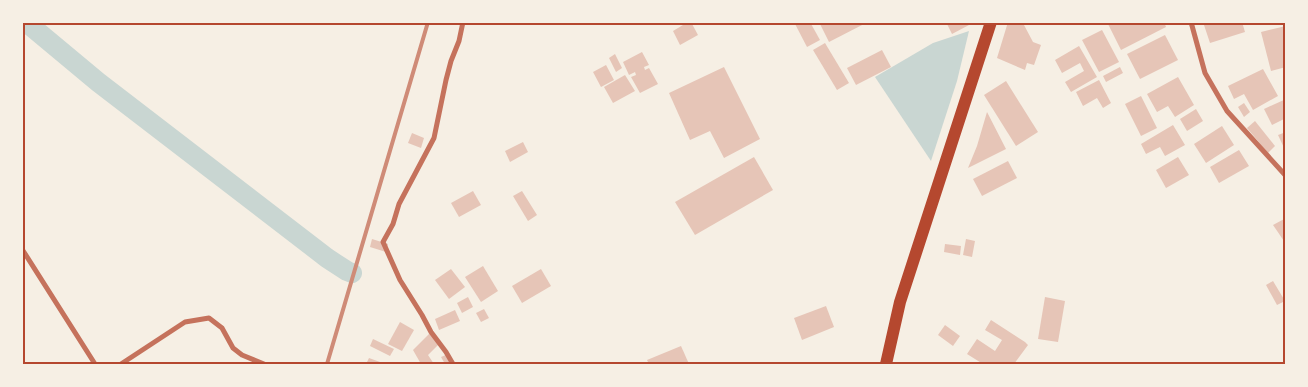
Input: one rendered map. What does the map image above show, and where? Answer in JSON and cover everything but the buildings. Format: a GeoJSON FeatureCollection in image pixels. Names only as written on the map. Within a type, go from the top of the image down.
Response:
{"type":"FeatureCollection","features":[{"type":"Feature","properties":{"kind":"main road"},"geometry":{"type":"LineString","coordinates":[[886,364],[900,302],[991,22]]}},
{"type":"Feature","properties":{"kind":"street"},"geometry":{"type":"LineString","coordinates":[[453,364],[431,332],[400,280],[383,242],[392,224],[398,204],[434,138],[446,80],[459,41],[463,22]]}},
{"type":"Feature","properties":{"kind":"street"},"geometry":{"type":"LineString","coordinates":[[1191,22],[1205,73],[1227,111],[1286,176]]}},
{"type":"Feature","properties":{"kind":"street"},"geometry":{"type":"LineString","coordinates":[[22,249],[95,364]]}},
{"type":"Feature","properties":{"kind":"street"},"geometry":{"type":"LineString","coordinates":[[121,364],[185,322],[210,318],[222,328],[233,348],[242,355],[264,364]]}},
{"type":"Feature","properties":{"kind":"shaded area"},"geometry":{"type":"Polygon","coordinates":[[[969,31],[957,81],[931,161],[875,77],[933,43],[969,31]]]}},
{"type":"Feature","properties":{"kind":"waterway"},"geometry":{"type":"LineString","coordinates":[[26,22],[98,82],[327,258],[352,273]]}},
{"type":"Feature","properties":{"kind":"railway"},"geometry":{"type":"LineString","coordinates":[[327,364],[428,22]]}}]}
